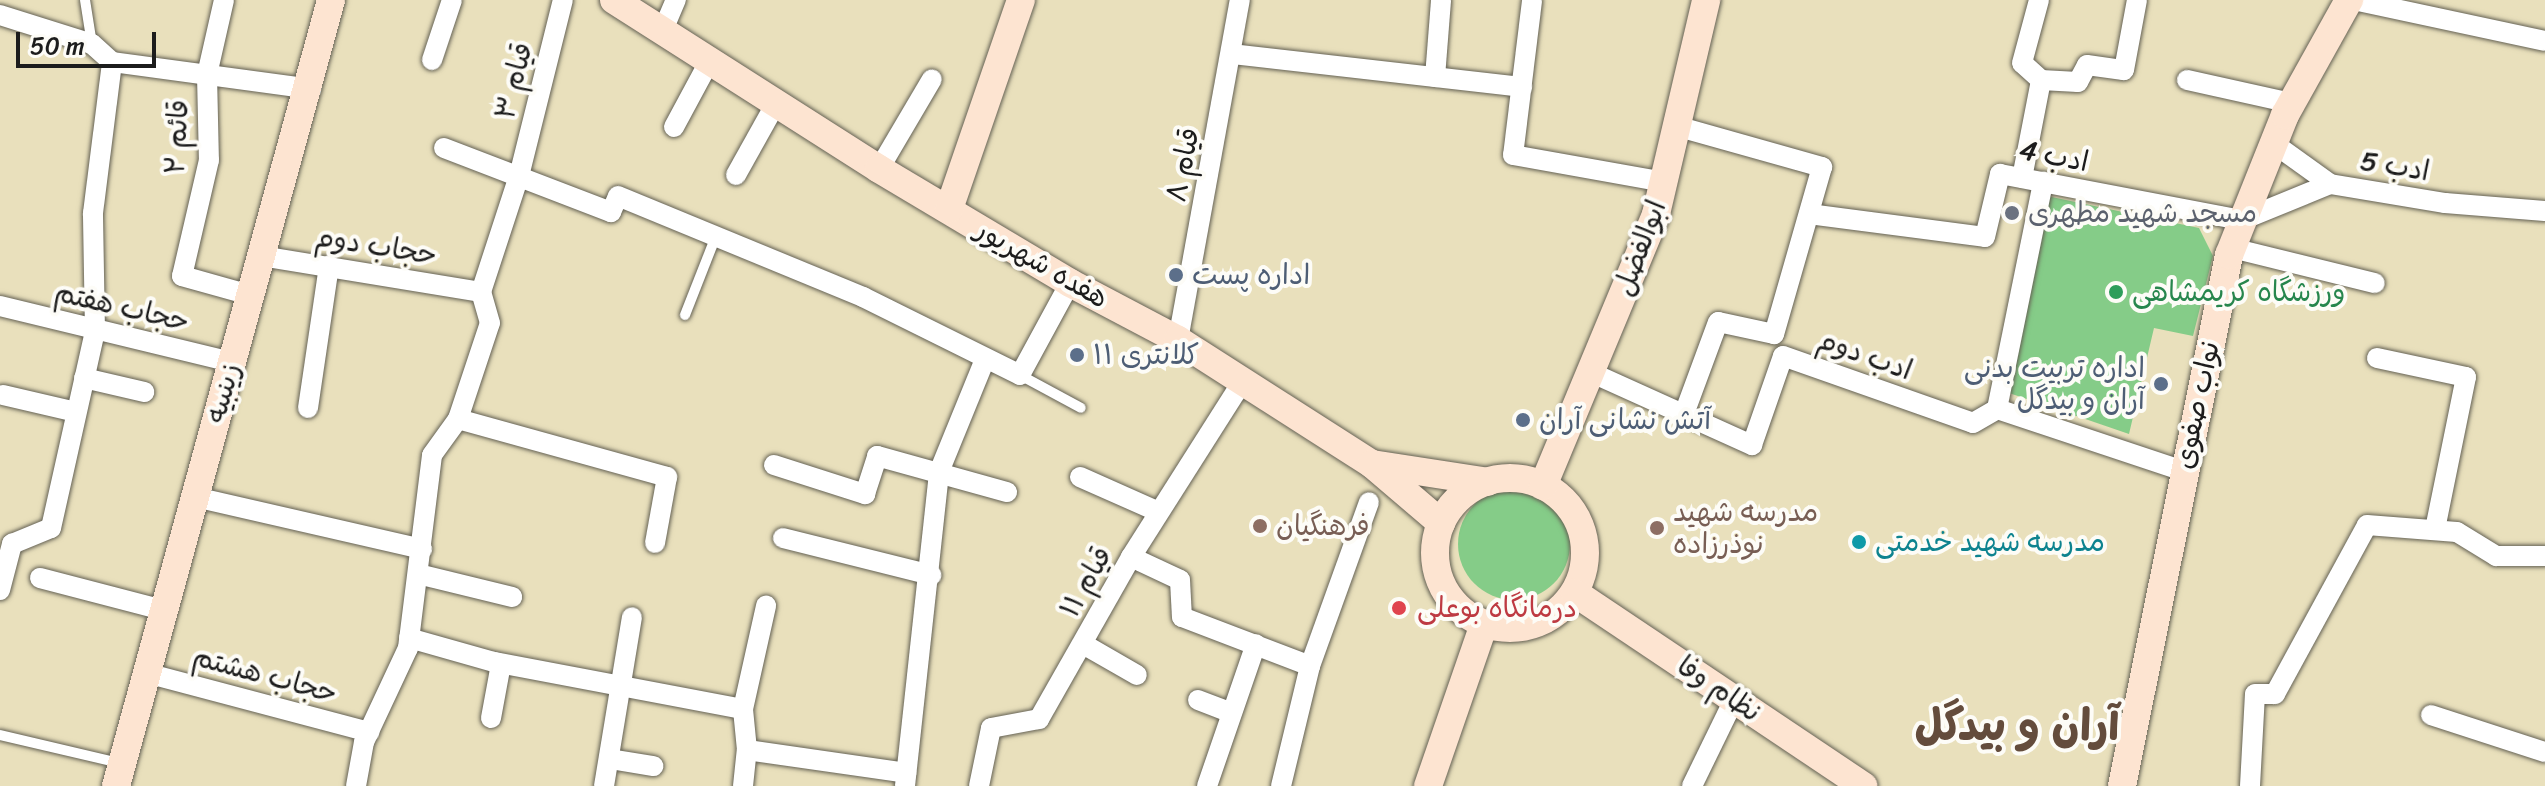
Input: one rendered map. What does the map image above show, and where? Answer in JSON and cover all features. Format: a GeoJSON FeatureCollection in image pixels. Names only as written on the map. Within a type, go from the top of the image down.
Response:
{"type":"FeatureCollection","features":[{"type":"Feature","properties":{"kind":"main road","name":"زینبیه"},"geometry":{"type":"LineString","coordinates":[[119,775],[250,295],[311,89],[331,0]]}},
{"type":"Feature","properties":{"kind":"main road","name":"هفده شهریور"},"geometry":{"type":"LineString","coordinates":[[614,0],[879,169],[1070,283],[1178,340],[1372,464],[1488,482]]}},
{"type":"Feature","properties":{"kind":"main road"},"geometry":{"type":"LineString","coordinates":[[949,209],[1021,0]]}},
{"type":"Feature","properties":{"kind":"main road","name":"ابوالفضل"},"geometry":{"type":"LineString","coordinates":[[1543,486],[1656,214],[1706,0]]}},
{"type":"Feature","properties":{"kind":"main road","name":"نواب صفوی"},"geometry":{"type":"LineString","coordinates":[[2122,786],[2183,471],[2232,248],[2291,103],[2352,0]]}},
{"type":"Feature","properties":{"kind":"main road"},"geometry":{"type":"LineString","coordinates":[[1372,464],[1441,523]]}},
{"type":"Feature","properties":{"kind":"main road"},"geometry":{"type":"LineString","coordinates":[[1520,479],[1543,486],[1564,500],[1582,533],[1584,570],[1575,593],[1557,612],[1535,624],[1510,629],[1484,624],[1463,612],[1437,571],[1435,547],[1441,523],[1454,503],[1488,482],[1520,479]]}},
{"type":"Feature","properties":{"kind":"main road","name":"نظام وفا"},"geometry":{"type":"LineString","coordinates":[[1575,593],[1863,786]]}},
{"type":"Feature","properties":{"kind":"main road"},"geometry":{"type":"LineString","coordinates":[[1428,786],[1484,624]]}},
{"type":"Feature","properties":{"kind":"street","name":"قائم ۲"},"geometry":{"type":"LineString","coordinates":[[224,0],[207,75],[209,160],[182,276],[250,295]]}},
{"type":"Feature","properties":{"kind":"street"},"geometry":{"type":"LineString","coordinates":[[432,60],[452,0]]}},
{"type":"Feature","properties":{"kind":"street","name":"قیام ۳"},"geometry":{"type":"LineString","coordinates":[[481,292],[519,176],[563,0]]}},
{"type":"Feature","properties":{"kind":"street"},"geometry":{"type":"LineString","coordinates":[[663,30],[676,0]]}},
{"type":"Feature","properties":{"kind":"street","name":"قیام ۸"},"geometry":{"type":"LineString","coordinates":[[1178,340],[1240,0]]}},
{"type":"Feature","properties":{"kind":"street"},"geometry":{"type":"LineString","coordinates":[[1435,77],[1441,0]]}},
{"type":"Feature","properties":{"kind":"street"},"geometry":{"type":"LineString","coordinates":[[2039,0],[2022,63],[2041,80],[2078,82],[2087,65],[2124,70],[2137,0]]}},
{"type":"Feature","properties":{"kind":"street"},"geometry":{"type":"LineString","coordinates":[[2352,0],[2545,41]]}},
{"type":"Feature","properties":{"kind":"street"},"geometry":{"type":"LineString","coordinates":[[1532,1],[1513,155],[1664,182]]}},
{"type":"Feature","properties":{"kind":"street"},"geometry":{"type":"LineString","coordinates":[[0,15],[92,44],[112,62],[311,89]]}},
{"type":"Feature","properties":{"kind":"street"},"geometry":{"type":"LineString","coordinates":[[1232,54],[1522,87]]}},
{"type":"Feature","properties":{"kind":"street"},"geometry":{"type":"LineString","coordinates":[[0,590],[12,544],[51,528],[95,331],[93,213],[112,62]]}},
{"type":"Feature","properties":{"kind":"street"},"geometry":{"type":"LineString","coordinates":[[674,127],[709,62]]}},
{"type":"Feature","properties":{"kind":"street"},"geometry":{"type":"LineString","coordinates":[[879,169],[932,79]]}},
{"type":"Feature","properties":{"kind":"street"},"geometry":{"type":"LineString","coordinates":[[2022,178],[2041,80]]}},
{"type":"Feature","properties":{"kind":"street"},"geometry":{"type":"LineString","coordinates":[[2187,80],[2291,103]]}},
{"type":"Feature","properties":{"kind":"street"},"geometry":{"type":"LineString","coordinates":[[736,175],[776,103]]}},
{"type":"Feature","properties":{"kind":"street"},"geometry":{"type":"LineString","coordinates":[[1676,126],[1822,167],[1774,334],[1783,356]]}},
{"type":"Feature","properties":{"kind":"street"},"geometry":{"type":"LineString","coordinates":[[2273,143],[2330,184]]}},
{"type":"Feature","properties":{"kind":"street"},"geometry":{"type":"LineString","coordinates":[[444,148],[611,212],[618,196],[863,297],[1020,375],[1070,283]]}},
{"type":"Feature","properties":{"kind":"street","name":"ادب 4"},"geometry":{"type":"LineString","coordinates":[[1809,214],[1985,237],[2000,174],[2242,220]]}},
{"type":"Feature","properties":{"kind":"street"},"geometry":{"type":"LineString","coordinates":[[2043,182],[1997,409],[2183,471]]}},
{"type":"Feature","properties":{"kind":"street","name":"ادب 5"},"geometry":{"type":"LineString","coordinates":[[2242,220],[2330,184],[2445,203],[2545,211]]}},
{"type":"Feature","properties":{"kind":"street"},"geometry":{"type":"LineString","coordinates":[[2232,248],[2375,283]]}},
{"type":"Feature","properties":{"kind":"street","name":"حجاب دوم"},"geometry":{"type":"LineString","coordinates":[[261,256],[481,292]]}},
{"type":"Feature","properties":{"kind":"street"},"geometry":{"type":"LineString","coordinates":[[308,408],[329,266]]}},
{"type":"Feature","properties":{"kind":"street"},"geometry":{"type":"LineString","coordinates":[[356,786],[369,732],[409,638],[432,455],[458,419],[490,323],[481,292]]}},
{"type":"Feature","properties":{"kind":"street","name":"حجاب هفتم"},"geometry":{"type":"LineString","coordinates":[[0,306],[232,362]]}},
{"type":"Feature","properties":{"kind":"street"},"geometry":{"type":"LineString","coordinates":[[1684,414],[1718,322],[1774,334]]}},
{"type":"Feature","properties":{"kind":"street","name":"ادب دوم"},"geometry":{"type":"LineString","coordinates":[[1590,372],[1752,445],[1783,356],[1973,423],[1997,409]]}},
{"type":"Feature","properties":{"kind":"street"},"geometry":{"type":"LineString","coordinates":[[2377,358],[2466,377],[2435,530]]}},
{"type":"Feature","properties":{"kind":"street"},"geometry":{"type":"LineString","coordinates":[[747,750],[906,780],[931,575],[939,472],[985,359]]}},
{"type":"Feature","properties":{"kind":"street"},"geometry":{"type":"LineString","coordinates":[[84,378],[144,392]]}},
{"type":"Feature","properties":{"kind":"street","name":"قیام ۱۱"},"geometry":{"type":"LineString","coordinates":[[979,786],[991,728],[1039,719],[1131,557],[1242,382]]}},
{"type":"Feature","properties":{"kind":"street"},"geometry":{"type":"LineString","coordinates":[[3,395],[76,412]]}},
{"type":"Feature","properties":{"kind":"street"},"geometry":{"type":"LineString","coordinates":[[458,419],[667,477],[655,543]]}},
{"type":"Feature","properties":{"kind":"street"},"geometry":{"type":"LineString","coordinates":[[774,465],[865,494],[877,456],[1007,492]]}},
{"type":"Feature","properties":{"kind":"street"},"geometry":{"type":"LineString","coordinates":[[1080,477],[1159,512]]}},
{"type":"Feature","properties":{"kind":"street"},"geometry":{"type":"LineString","coordinates":[[195,497],[422,549]]}},
{"type":"Feature","properties":{"kind":"street"},"geometry":{"type":"LineString","coordinates":[[1281,786],[1310,666],[1369,502]]}},
{"type":"Feature","properties":{"kind":"street"},"geometry":{"type":"LineString","coordinates":[[2250,786],[2255,694],[2275,694],[2367,525],[2457,532],[2496,556],[2545,556]]}},
{"type":"Feature","properties":{"kind":"street"},"geometry":{"type":"LineString","coordinates":[[783,538],[931,575]]}},
{"type":"Feature","properties":{"kind":"street"},"geometry":{"type":"LineString","coordinates":[[1131,557],[1180,580],[1182,617],[1310,666]]}},
{"type":"Feature","properties":{"kind":"street"},"geometry":{"type":"LineString","coordinates":[[418,574],[512,597]]}},
{"type":"Feature","properties":{"kind":"street"},"geometry":{"type":"LineString","coordinates":[[40,578],[163,610]]}},
{"type":"Feature","properties":{"kind":"street"},"geometry":{"type":"LineString","coordinates":[[743,786],[747,750],[743,709],[766,606]]}},
{"type":"Feature","properties":{"kind":"street"},"geometry":{"type":"LineString","coordinates":[[604,786],[632,617]]}},
{"type":"Feature","properties":{"kind":"street"},"geometry":{"type":"LineString","coordinates":[[409,638],[501,664],[491,718]]}},
{"type":"Feature","properties":{"kind":"street"},"geometry":{"type":"LineString","coordinates":[[1083,644],[1137,675]]}},
{"type":"Feature","properties":{"kind":"street"},"geometry":{"type":"LineString","coordinates":[[1207,786],[1256,644]]}},
{"type":"Feature","properties":{"kind":"street"},"geometry":{"type":"LineString","coordinates":[[494,662],[743,709]]}},
{"type":"Feature","properties":{"kind":"street","name":"حجاب هشتم"},"geometry":{"type":"LineString","coordinates":[[146,673],[369,732]]}},
{"type":"Feature","properties":{"kind":"street"},"geometry":{"type":"LineString","coordinates":[[1198,700],[1232,713]]}},
{"type":"Feature","properties":{"kind":"street"},"geometry":{"type":"LineString","coordinates":[[1692,786],[1734,700]]}},
{"type":"Feature","properties":{"kind":"street"},"geometry":{"type":"LineString","coordinates":[[2431,715],[2545,752]]}},
{"type":"Feature","properties":{"kind":"street"},"geometry":{"type":"LineString","coordinates":[[610,759],[653,766]]}},
{"type":"Feature","properties":{"kind":"lane"},"geometry":{"type":"LineString","coordinates":[[85,0],[92,44]]}},
{"type":"Feature","properties":{"kind":"lane"},"geometry":{"type":"LineString","coordinates":[[685,315],[716,236]]}},
{"type":"Feature","properties":{"kind":"lane"},"geometry":{"type":"LineString","coordinates":[[1020,375],[1081,408]]}},
{"type":"Feature","properties":{"kind":"lane"},"geometry":{"type":"LineString","coordinates":[[0,735],[119,775]]}},
{"type":"Feature","properties":{"kind":"green space","name":"ورزشگاه کریمشاهی"},"geometry":{"type":"Polygon","coordinates":[[[2047,196],[2199,228],[2213,256],[2193,336],[2154,328],[2129,434],[2009,393],[2047,196]]]}},
{"type":"Feature","properties":{"kind":"green space"},"geometry":{"type":"Polygon","coordinates":[[[1514,488],[1535,492],[1553,505],[1566,523],[1570,544],[1566,565],[1553,583],[1535,596],[1514,600],[1493,596],[1475,583],[1462,565],[1458,544],[1462,523],[1475,505],[1493,492],[1514,488]]]}},
{"type":"Feature","properties":{"kind":"place","name":"مسجد شهید مطهری"},"geometry":{"type":"Point","coordinates":[2012,213]}},
{"type":"Feature","properties":{"kind":"place","name":"اداره پست"},"geometry":{"type":"Point","coordinates":[1176,275]}},
{"type":"Feature","properties":{"kind":"place","name":"ورزشگاه کریمشاهی"},"geometry":{"type":"Point","coordinates":[2116,292]}},
{"type":"Feature","properties":{"kind":"place","name":"کلانتری ۱۱"},"geometry":{"type":"Point","coordinates":[1077,355]}},
{"type":"Feature","properties":{"kind":"place","name":"اداره تربیت بدنی آران و بیدگل"},"geometry":{"type":"Point","coordinates":[2161,384]}},
{"type":"Feature","properties":{"kind":"place","name":"آتش نشانی آران"},"geometry":{"type":"Point","coordinates":[1523,420]}},
{"type":"Feature","properties":{"kind":"place","name":"فرهنگیان"},"geometry":{"type":"Point","coordinates":[1260,526]}},
{"type":"Feature","properties":{"kind":"place","name":"مدرسه شهید نوذرزاده"},"geometry":{"type":"Point","coordinates":[1657,528]}},
{"type":"Feature","properties":{"kind":"place","name":"مدرسه شهید خدمتی"},"geometry":{"type":"Point","coordinates":[1859,542]}},
{"type":"Feature","properties":{"kind":"place","name":"درمانگاه بوعلی"},"geometry":{"type":"Point","coordinates":[1399,608]}},
{"type":"Feature","properties":{"kind":"district","name":"آران و بیدگل"},"geometry":{"type":"Point","coordinates":[2017,725]}}]}
